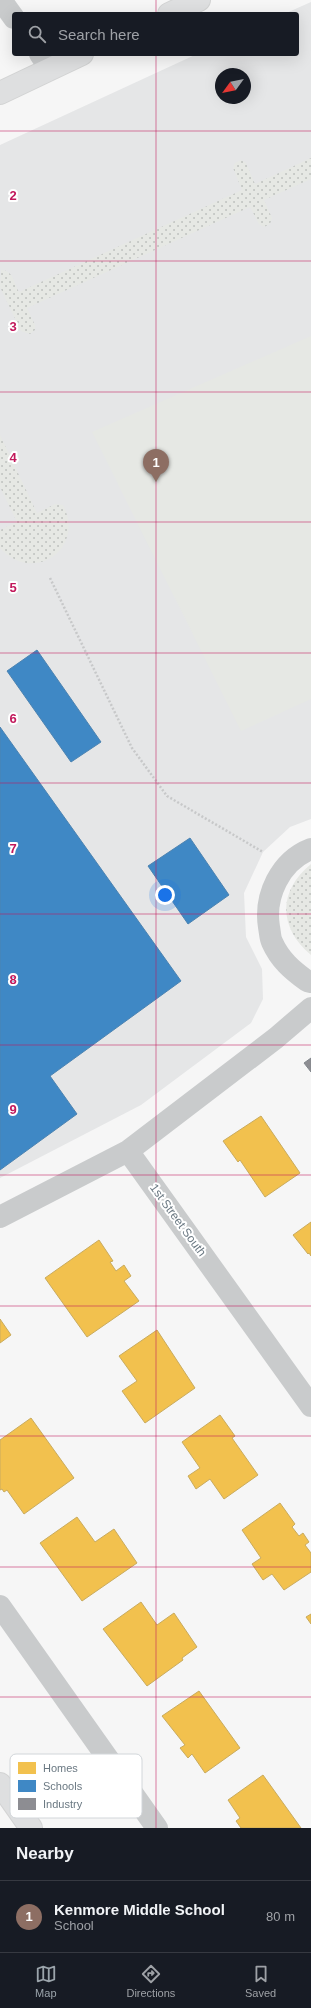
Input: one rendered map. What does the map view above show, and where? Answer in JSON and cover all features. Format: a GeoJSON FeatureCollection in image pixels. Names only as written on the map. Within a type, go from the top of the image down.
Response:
{"type":"FeatureCollection","features":[{"type":"Feature","properties":{"kind":"main road"},"geometry":{"type":"LineString","coordinates":[[172,12],[199,0]]}},
{"type":"Feature","properties":{"kind":"main road"},"geometry":{"type":"LineString","coordinates":[[0,93],[45,61],[71,56]]}},
{"type":"Feature","properties":{"kind":"main road"},"geometry":{"type":"LineString","coordinates":[[0,1784],[10,1798]]}},
{"type":"Feature","properties":{"kind":"main road"},"geometry":{"type":"LineString","coordinates":[[24,1818],[31,1828]]}},
{"type":"Feature","properties":{"kind":"street"},"geometry":{"type":"LineString","coordinates":[[1,0],[12,15]]}},
{"type":"Feature","properties":{"kind":"street"},"geometry":{"type":"LineString","coordinates":[[311,849],[305,851],[285,867],[272,889],[267,914],[272,941],[284,963],[311,982]]}},
{"type":"Feature","properties":{"kind":"street"},"geometry":{"type":"LineString","coordinates":[[0,1217],[128,1151],[276,1038],[311,1008]]}},
{"type":"Feature","properties":{"kind":"street","name":"1st Street South"},"geometry":{"type":"LineString","coordinates":[[128,1151],[311,1406]]}},
{"type":"Feature","properties":{"kind":"street"},"geometry":{"type":"LineString","coordinates":[[0,1606],[105,1754]]}},
{"type":"Feature","properties":{"kind":"street"},"geometry":{"type":"LineString","coordinates":[[142,1807],[157,1828]]}},
{"type":"Feature","properties":{"kind":"path"},"geometry":{"type":"LineString","coordinates":[[50,578],[132,748],[168,796],[263,852]]}},
{"type":"Feature","properties":{"kind":"shaded area"},"geometry":{"type":"Polygon","coordinates":[[[311,2],[311,819],[290,827],[263,852],[244,893],[246,937],[262,969],[263,999],[251,1023],[141,1105],[0,1178],[0,145],[193,56],[299,56],[299,12],[288,12],[311,2]]]}},
{"type":"Feature","properties":{"kind":"shaded area"},"geometry":{"type":"Polygon","coordinates":[[[311,158],[311,179],[264,200],[272,218],[270,224],[264,227],[259,224],[250,207],[27,308],[35,325],[35,330],[30,334],[21,331],[0,287],[1,270],[8,272],[11,275],[19,292],[242,190],[233,168],[235,163],[241,160],[246,163],[255,184],[311,158]]]}},
{"type":"Feature","properties":{"kind":"shaded area"},"geometry":{"type":"Polygon","coordinates":[[[311,336],[311,699],[241,731],[92,432],[311,336]]]}},
{"type":"Feature","properties":{"kind":"shaded area"},"geometry":{"type":"Polygon","coordinates":[[[0,435],[37,513],[55,504],[63,505],[68,521],[68,535],[62,548],[52,557],[40,562],[27,563],[13,559],[0,548],[0,530],[17,522],[0,487],[0,435]]]}},
{"type":"Feature","properties":{"kind":"shaded area"},"geometry":{"type":"Polygon","coordinates":[[[311,864],[311,955],[292,933],[286,909],[292,886],[311,864]]]}},
{"type":"Feature","properties":{"kind":"building: Homes"},"geometry":{"type":"Polygon","coordinates":[[[261,1116],[300,1173],[265,1197],[240,1160],[238,1162],[223,1141],[261,1116]]]}},
{"type":"Feature","properties":{"kind":"building: Homes"},"geometry":{"type":"Polygon","coordinates":[[[311,1222],[311,1256],[293,1235],[311,1222]]]}},
{"type":"Feature","properties":{"kind":"building: Homes"},"geometry":{"type":"Polygon","coordinates":[[[99,1240],[113,1261],[110,1262],[116,1271],[124,1265],[131,1276],[124,1281],[139,1301],[87,1337],[45,1278],[99,1240]]]}},
{"type":"Feature","properties":{"kind":"building: Homes"},"geometry":{"type":"Polygon","coordinates":[[[0,1319],[11,1335],[0,1343],[0,1319]]]}},
{"type":"Feature","properties":{"kind":"building: Homes"},"geometry":{"type":"Polygon","coordinates":[[[157,1330],[195,1388],[145,1423],[122,1391],[137,1381],[119,1356],[157,1330]]]}},
{"type":"Feature","properties":{"kind":"building: Homes"},"geometry":{"type":"Polygon","coordinates":[[[220,1415],[235,1436],[232,1438],[258,1475],[224,1499],[210,1479],[196,1489],[188,1476],[200,1468],[182,1442],[220,1415]]]}},
{"type":"Feature","properties":{"kind":"building: Homes"},"geometry":{"type":"Polygon","coordinates":[[[31,1418],[74,1478],[24,1514],[7,1490],[4,1492],[2,1489],[0,1490],[0,1440],[31,1418]]]}},
{"type":"Feature","properties":{"kind":"building: Homes"},"geometry":{"type":"Polygon","coordinates":[[[280,1503],[295,1524],[292,1527],[299,1536],[303,1533],[309,1542],[305,1545],[311,1553],[311,1572],[284,1590],[272,1574],[263,1580],[252,1564],[261,1558],[242,1530],[280,1503]]]}},
{"type":"Feature","properties":{"kind":"building: Homes"},"geometry":{"type":"Polygon","coordinates":[[[77,1517],[95,1542],[114,1529],[137,1563],[82,1601],[40,1543],[77,1517]]]}},
{"type":"Feature","properties":{"kind":"building: Homes"},"geometry":{"type":"Polygon","coordinates":[[[141,1602],[157,1625],[174,1613],[197,1647],[182,1658],[183,1660],[147,1686],[103,1629],[141,1602]]]}},
{"type":"Feature","properties":{"kind":"building: Homes"},"geometry":{"type":"Polygon","coordinates":[[[311,1614],[311,1624],[306,1617],[311,1614]]]}},
{"type":"Feature","properties":{"kind":"building: Homes"},"geometry":{"type":"Polygon","coordinates":[[[199,1691],[240,1748],[205,1773],[192,1754],[188,1758],[180,1748],[185,1745],[162,1716],[199,1691]]]}},
{"type":"Feature","properties":{"kind":"building: Homes"},"geometry":{"type":"Polygon","coordinates":[[[263,1775],[301,1828],[241,1828],[236,1821],[240,1818],[228,1800],[263,1775]]]}},
{"type":"Feature","properties":{"kind":"building: Schools"},"geometry":{"type":"Polygon","coordinates":[[[37,650],[101,742],[71,762],[7,671],[37,650]]]}},
{"type":"Feature","properties":{"kind":"building: Schools"},"geometry":{"type":"Polygon","coordinates":[[[0,727],[181,981],[50,1076],[77,1114],[0,1170],[0,727]]]}},
{"type":"Feature","properties":{"kind":"building: Schools"},"geometry":{"type":"Polygon","coordinates":[[[190,838],[229,895],[188,924],[148,866],[190,838]]]}},
{"type":"Feature","properties":{"kind":"building: Industry"},"geometry":{"type":"Polygon","coordinates":[[[311,1058],[311,1072],[304,1063],[311,1058]]]}},
{"type":"Feature","properties":{"kind":"place","name":"Kenmore Middle School"},"geometry":{"type":"Point","coordinates":[156,482]}}]}
